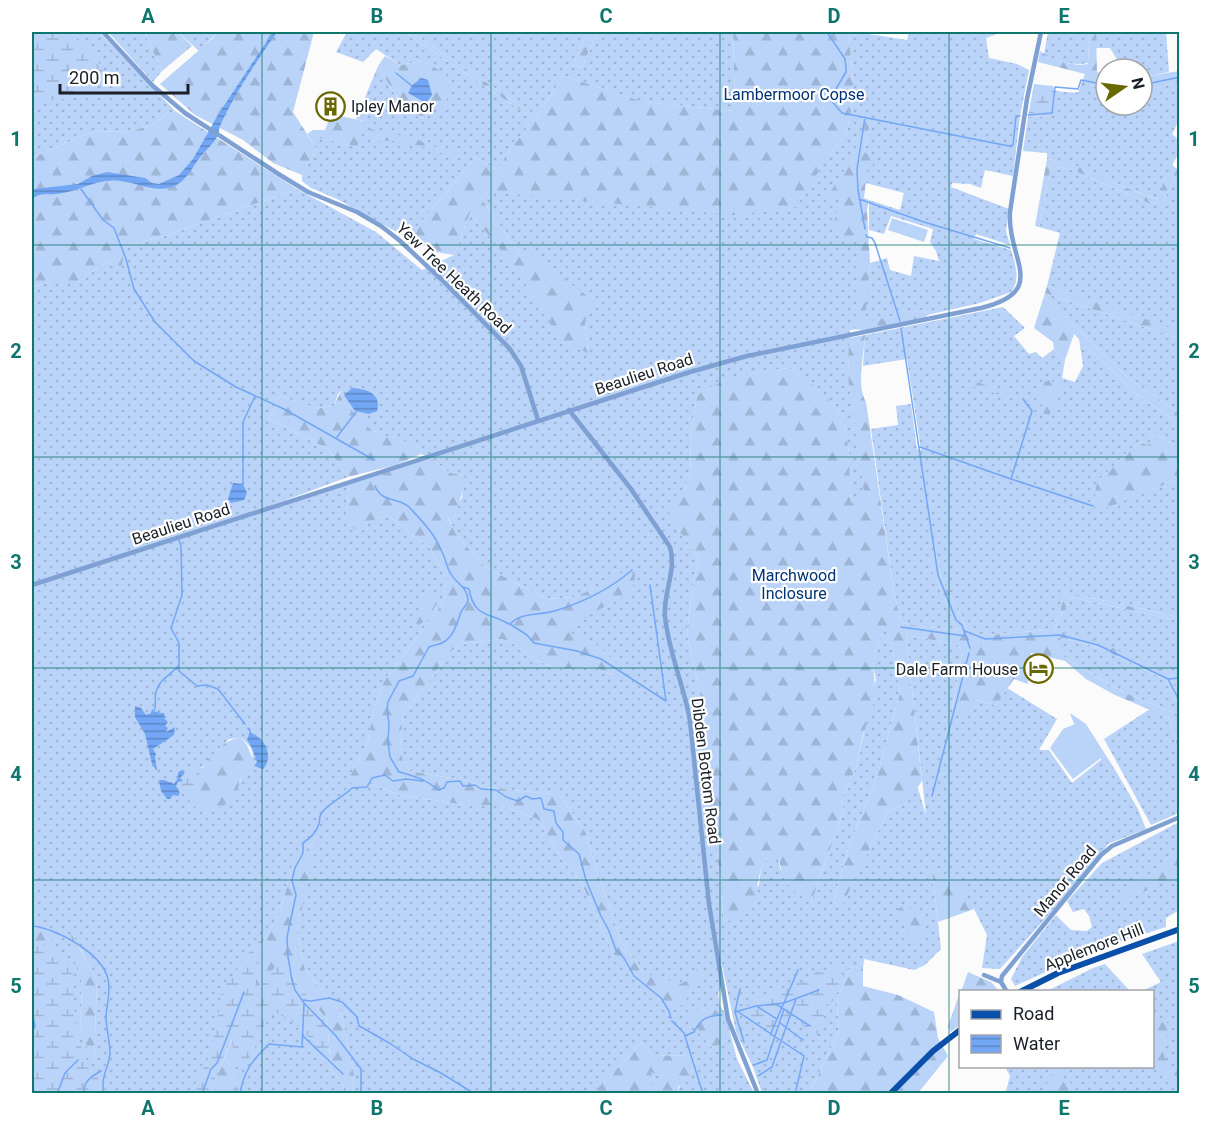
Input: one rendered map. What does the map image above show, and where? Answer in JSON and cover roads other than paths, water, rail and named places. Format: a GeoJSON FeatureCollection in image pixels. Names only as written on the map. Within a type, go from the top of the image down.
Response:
{"type":"FeatureCollection","features":[{"type":"Feature","properties":{"kind":"main road","name":"Applemore Hill"},"geometry":{"type":"LineString","coordinates":[[1024,990],[1058,973],[1179,929]]}},
{"type":"Feature","properties":{"kind":"main road"},"geometry":{"type":"LineString","coordinates":[[890,1094],[926,1058],[959,1031]]}},
{"type":"Feature","properties":{"kind":"street","name":"Yew Tree Heath Road"},"geometry":{"type":"LineString","coordinates":[[103,32],[153,86],[209,130],[309,192],[357,212],[399,240],[459,296],[510,349],[520,366],[538,420]]}},
{"type":"Feature","properties":{"kind":"street","name":"Beaulieu Road"},"geometry":{"type":"LineString","coordinates":[[32,585],[538,420],[727,361],[981,308],[1009,298],[1019,286],[1021,273],[1010,230],[1010,212],[1026,99],[1041,32]]}},
{"type":"Feature","properties":{"kind":"street","name":"Dibden Bottom Road"},"geometry":{"type":"LineString","coordinates":[[568,411],[618,472],[657,525],[668,542],[673,556],[665,596],[665,617],[669,643],[683,687],[690,721],[713,931],[728,1019],[734,1039],[758,1094]]}},
{"type":"Feature","properties":{"kind":"street","name":"Manor Road"},"geometry":{"type":"LineString","coordinates":[[1001,982],[1002,976],[1101,855],[1112,846],[1179,817]]}},
{"type":"Feature","properties":{"kind":"street"},"geometry":{"type":"LineString","coordinates":[[984,975],[1001,982],[1005,990]]}},
{"type":"Feature","properties":{"kind":"water"},"geometry":{"type":"Polygon","coordinates":[[[273,32],[277,32],[232,102],[218,135],[181,182],[158,189],[128,182],[104,181],[65,193],[41,195],[32,199],[34,189],[78,184],[92,176],[107,172],[145,178],[152,183],[159,184],[179,175],[193,159],[219,113],[273,32]]]}},
{"type":"Feature","properties":{"kind":"water"},"geometry":{"type":"Polygon","coordinates":[[[422,78],[428,80],[432,95],[426,103],[408,93],[412,85],[422,78]]]}},
{"type":"Feature","properties":{"kind":"water"},"geometry":{"type":"Polygon","coordinates":[[[352,388],[372,393],[377,400],[377,411],[369,414],[355,411],[344,395],[352,388]]]}},
{"type":"Feature","properties":{"kind":"water"},"geometry":{"type":"Polygon","coordinates":[[[233,483],[243,484],[247,493],[244,500],[231,503],[228,499],[233,483]]]}},
{"type":"Feature","properties":{"kind":"water"},"geometry":{"type":"Polygon","coordinates":[[[135,706],[141,708],[146,715],[151,713],[152,709],[155,712],[164,713],[168,722],[165,726],[168,728],[166,732],[175,727],[174,735],[153,749],[156,754],[157,771],[152,764],[145,734],[135,717],[135,706]]]}},
{"type":"Feature","properties":{"kind":"water"},"geometry":{"type":"Polygon","coordinates":[[[250,731],[261,740],[266,748],[268,757],[263,769],[254,766],[257,762],[247,740],[250,731]]]}},
{"type":"Feature","properties":{"kind":"water"},"geometry":{"type":"Polygon","coordinates":[[[181,770],[185,773],[180,778],[183,781],[178,782],[176,786],[180,793],[178,796],[173,795],[167,799],[161,791],[159,780],[174,784],[181,770]]]}},
{"type":"Feature","properties":{"kind":"waterway"},"geometry":{"type":"LineString","coordinates":[[827,32],[845,59],[846,72],[830,99],[842,113],[1009,146],[1013,145],[1016,116],[1020,116]]}},
{"type":"Feature","properties":{"kind":"waterway"},"geometry":{"type":"LineString","coordinates":[[396,73],[412,86]]}},
{"type":"Feature","properties":{"kind":"waterway"},"geometry":{"type":"LineString","coordinates":[[1154,82],[1180,77]]}},
{"type":"Feature","properties":{"kind":"waterway"},"geometry":{"type":"LineString","coordinates":[[1028,115],[1052,113],[1055,87],[1078,89],[1081,80],[1094,83]]}},
{"type":"Feature","properties":{"kind":"waterway"},"geometry":{"type":"LineString","coordinates":[[865,117],[857,169],[865,229]]}},
{"type":"Feature","properties":{"kind":"waterway"},"geometry":{"type":"LineString","coordinates":[[81,189],[103,220],[114,228],[134,289],[155,322],[194,361],[236,387],[284,409],[374,460]]}},
{"type":"Feature","properties":{"kind":"waterway"},"geometry":{"type":"LineString","coordinates":[[859,199],[924,222],[1010,248]]}},
{"type":"Feature","properties":{"kind":"waterway"},"geometry":{"type":"LineString","coordinates":[[866,235],[875,243],[900,321]]}},
{"type":"Feature","properties":{"kind":"waterway"},"geometry":{"type":"LineString","coordinates":[[901,328],[938,575],[956,620],[962,625],[970,648]]}},
{"type":"Feature","properties":{"kind":"waterway"},"geometry":{"type":"LineString","coordinates":[[243,484],[243,422],[255,396]]}},
{"type":"Feature","properties":{"kind":"waterway"},"geometry":{"type":"LineString","coordinates":[[920,447],[1011,479],[1032,411],[1023,399]]}},
{"type":"Feature","properties":{"kind":"waterway"},"geometry":{"type":"LineString","coordinates":[[337,437],[356,412]]}},
{"type":"Feature","properties":{"kind":"waterway"},"geometry":{"type":"LineString","coordinates":[[1011,479],[1093,506]]}},
{"type":"Feature","properties":{"kind":"waterway"},"geometry":{"type":"LineString","coordinates":[[375,486],[378,492],[386,498],[409,507],[428,528],[439,545],[449,571],[464,589],[468,600],[449,637],[442,643],[429,647],[413,676],[399,681],[388,702],[390,757],[399,772],[424,781],[438,790],[444,788],[447,782],[460,781],[463,786],[475,785],[481,789],[496,790],[518,801],[526,796],[532,799],[541,798],[544,809],[554,811],[556,823],[563,832],[563,840],[579,854],[586,880],[616,950],[624,958],[634,976],[661,998],[671,1018]]}},
{"type":"Feature","properties":{"kind":"waterway"},"geometry":{"type":"LineString","coordinates":[[179,540],[182,595],[171,628],[179,643],[179,671],[197,686],[207,685],[218,689],[245,724]]}},
{"type":"Feature","properties":{"kind":"waterway"},"geometry":{"type":"LineString","coordinates":[[632,570],[606,589],[588,598],[552,612],[526,615],[510,624],[527,635],[534,643],[577,651],[601,659],[666,701],[650,585]]}},
{"type":"Feature","properties":{"kind":"waterway"},"geometry":{"type":"LineString","coordinates":[[463,587],[469,589],[471,598],[479,610],[509,624]]}},
{"type":"Feature","properties":{"kind":"waterway"},"geometry":{"type":"LineString","coordinates":[[901,627],[965,636]]}},
{"type":"Feature","properties":{"kind":"waterway"},"geometry":{"type":"LineString","coordinates":[[965,631],[985,639],[1060,635],[1098,645],[1168,679],[1180,702]]}},
{"type":"Feature","properties":{"kind":"waterway"},"geometry":{"type":"LineString","coordinates":[[932,796],[969,653]]}},
{"type":"Feature","properties":{"kind":"waterway"},"geometry":{"type":"LineString","coordinates":[[154,711],[155,695],[162,680],[178,666]]}},
{"type":"Feature","properties":{"kind":"waterway"},"geometry":{"type":"LineString","coordinates":[[1168,679],[1180,678]]}},
{"type":"Feature","properties":{"kind":"waterway"},"geometry":{"type":"LineString","coordinates":[[361,1094],[361,1069],[336,1036],[304,1003],[295,990],[288,957],[287,937],[296,895],[292,880],[303,853],[303,843],[315,832],[323,810],[344,794],[352,788],[367,787],[372,778],[385,775],[393,781],[406,779],[423,781]]}},
{"type":"Feature","properties":{"kind":"waterway"},"geometry":{"type":"LineString","coordinates":[[32,926],[53,931],[77,944],[88,951],[104,969],[109,984],[106,1016],[110,1053],[103,1082],[104,1094]]}},
{"type":"Feature","properties":{"kind":"waterway"},"geometry":{"type":"LineString","coordinates":[[771,1033],[798,970]]}},
{"type":"Feature","properties":{"kind":"waterway"},"geometry":{"type":"LineString","coordinates":[[735,1012],[740,989]]}},
{"type":"Feature","properties":{"kind":"waterway"},"geometry":{"type":"LineString","coordinates":[[744,1042],[735,1012],[756,1006],[784,1003],[819,990]]}},
{"type":"Feature","properties":{"kind":"waterway"},"geometry":{"type":"LineString","coordinates":[[202,1094],[211,1069],[217,1063],[244,992]]}},
{"type":"Feature","properties":{"kind":"waterway"},"geometry":{"type":"LineString","coordinates":[[303,1000],[329,998],[342,1002],[357,1017],[359,1026],[475,1094]]}},
{"type":"Feature","properties":{"kind":"waterway"},"geometry":{"type":"LineString","coordinates":[[758,1076],[772,1067],[796,999]]}},
{"type":"Feature","properties":{"kind":"waterway"},"geometry":{"type":"LineString","coordinates":[[240,1094],[250,1066],[269,1044],[302,1047],[304,1004]]}},
{"type":"Feature","properties":{"kind":"waterway"},"geometry":{"type":"LineString","coordinates":[[776,1004],[810,1026]]}},
{"type":"Feature","properties":{"kind":"waterway"},"geometry":{"type":"LineString","coordinates":[[758,1007],[777,1019]]}},
{"type":"Feature","properties":{"kind":"waterway"},"geometry":{"type":"LineString","coordinates":[[754,1065],[767,1060],[784,1009]]}},
{"type":"Feature","properties":{"kind":"waterway"},"geometry":{"type":"LineString","coordinates":[[32,1010],[35,1026],[32,1033]]}},
{"type":"Feature","properties":{"kind":"waterway"},"geometry":{"type":"LineString","coordinates":[[737,1011],[804,1056],[795,1094]]}},
{"type":"Feature","properties":{"kind":"waterway"},"geometry":{"type":"LineString","coordinates":[[685,1036],[694,1032],[705,1019],[722,1015]]}},
{"type":"Feature","properties":{"kind":"waterway"},"geometry":{"type":"LineString","coordinates":[[672,1021],[684,1033],[703,1094]]}},
{"type":"Feature","properties":{"kind":"waterway"},"geometry":{"type":"LineString","coordinates":[[780,1023],[803,1040]]}},
{"type":"Feature","properties":{"kind":"waterway"},"geometry":{"type":"LineString","coordinates":[[303,1036],[343,1074]]}},
{"type":"Feature","properties":{"kind":"waterway"},"geometry":{"type":"LineString","coordinates":[[57,1094],[65,1073],[78,1060]]}},
{"type":"Feature","properties":{"kind":"waterway"},"geometry":{"type":"LineString","coordinates":[[84,1094],[87,1082],[101,1071]]}},
{"type":"Feature","properties":{"kind":"waterway"},"geometry":{"type":"LineString","coordinates":[[32,1087],[36,1094]]}},
{"type":"Feature","properties":{"kind":"place","name":"Ipley Manor"},"geometry":{"type":"Point","coordinates":[330,106]}},
{"type":"Feature","properties":{"kind":"place","name":"Dale Farm House"},"geometry":{"type":"Point","coordinates":[1039,669]}},
{"type":"Feature","properties":{"kind":"park label","name":"Lambermoor Copse"},"geometry":{"type":"Point","coordinates":[794,94]}},
{"type":"Feature","properties":{"kind":"park label","name":"Marchwood Inclosure"},"geometry":{"type":"Point","coordinates":[794,584]}}]}
